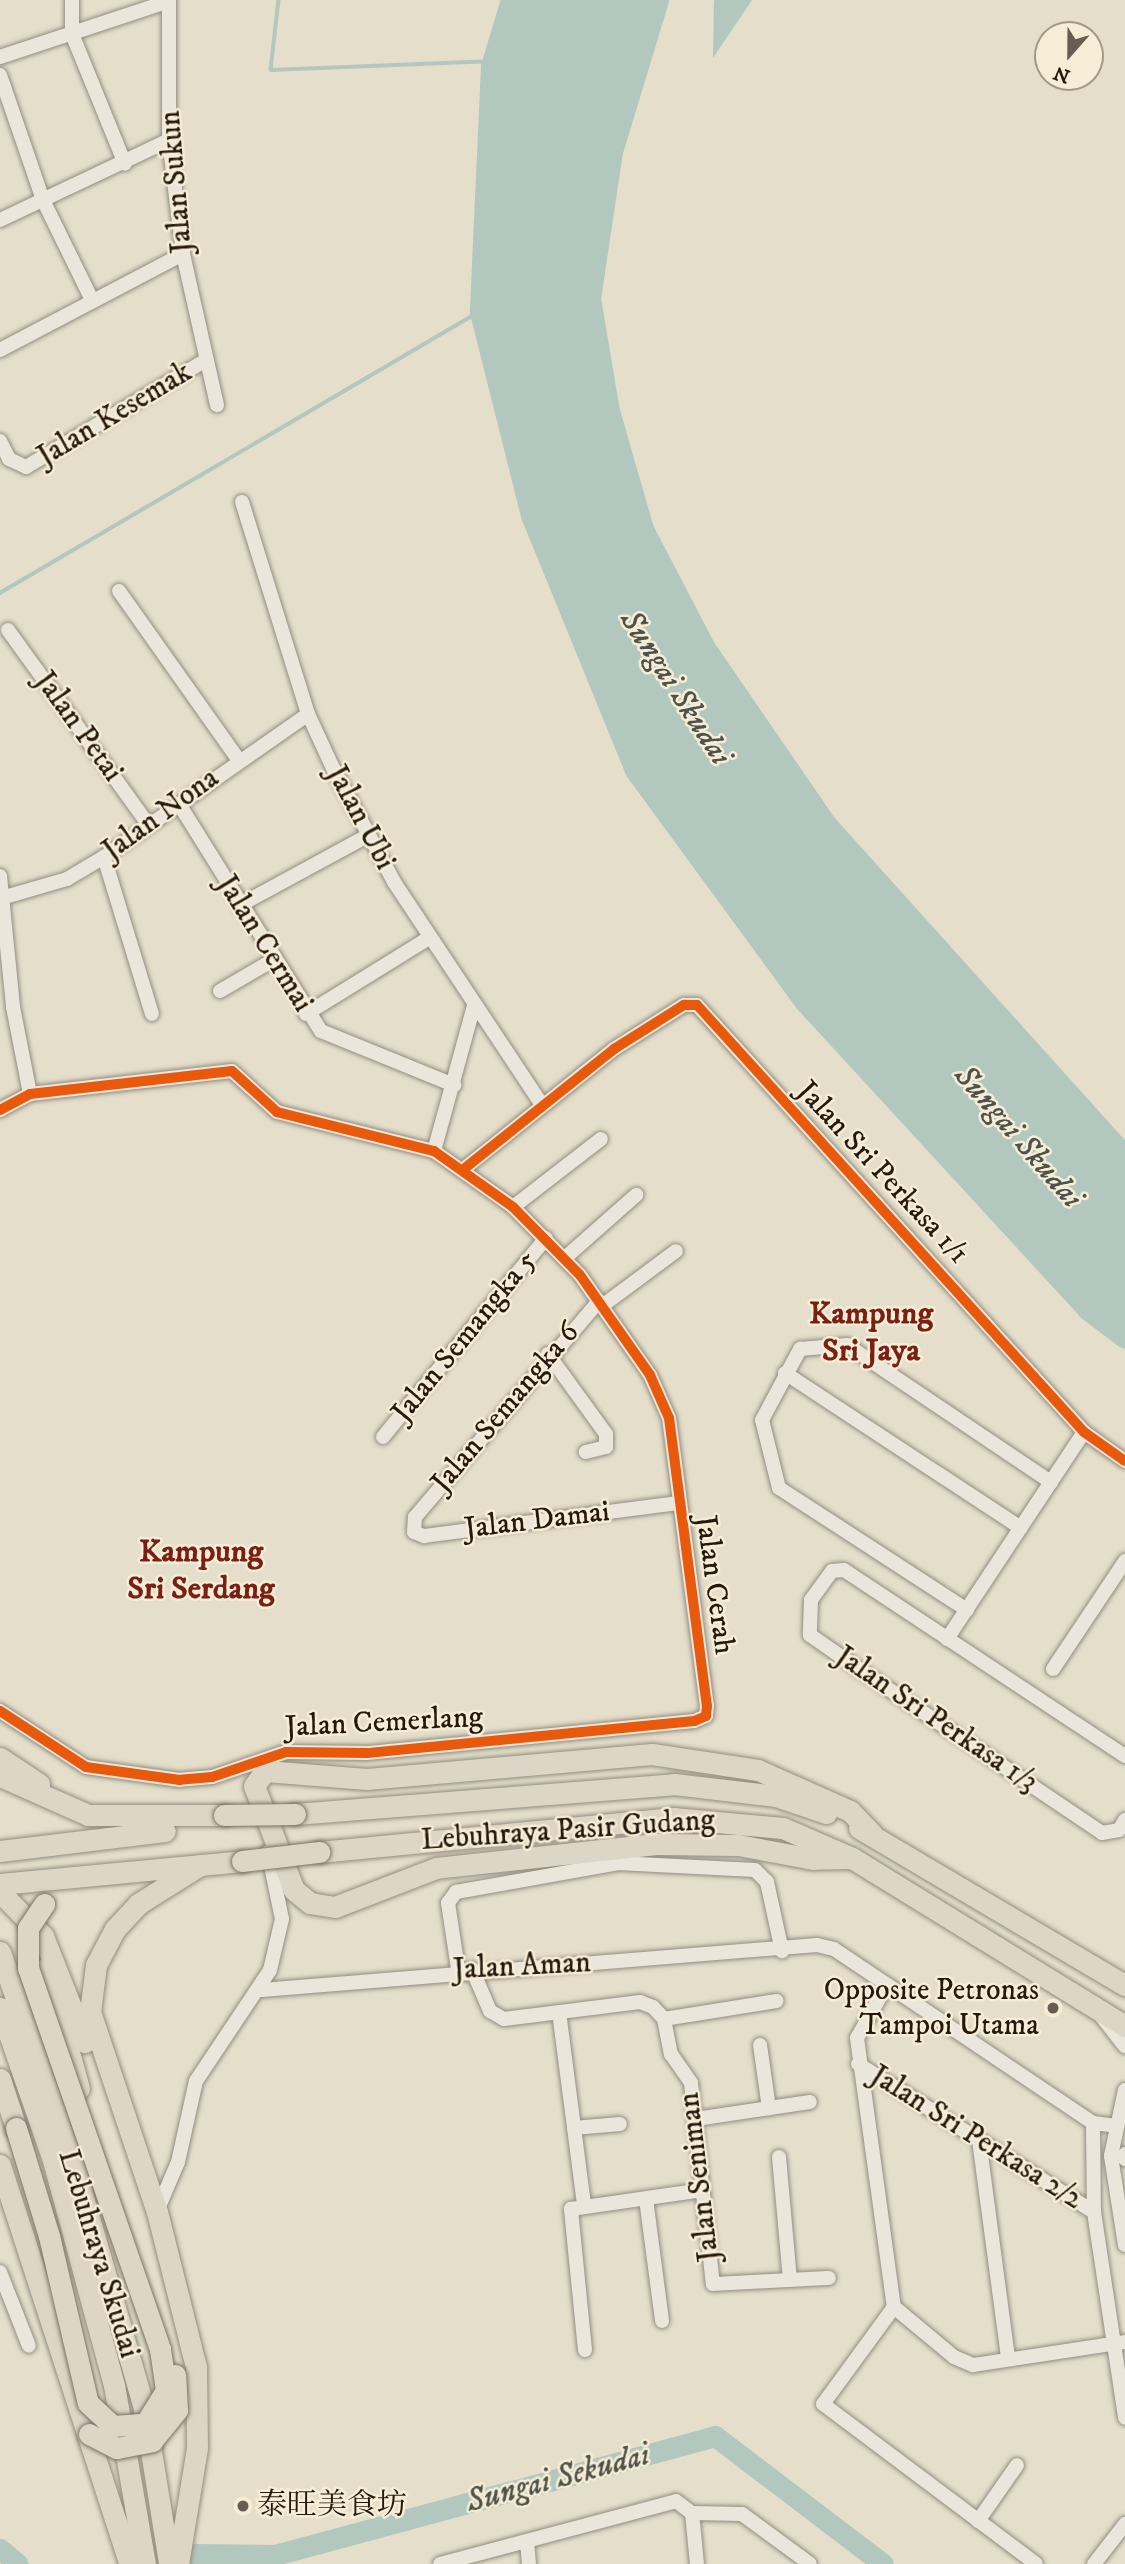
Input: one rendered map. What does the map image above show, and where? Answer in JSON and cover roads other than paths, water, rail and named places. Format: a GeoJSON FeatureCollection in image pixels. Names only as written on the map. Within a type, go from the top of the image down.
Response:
{"type":"FeatureCollection","features":[{"type":"Feature","properties":{"kind":"highway"},"geometry":{"type":"LineString","coordinates":[[852,1858],[813,1860],[738,1844],[656,1844],[436,1868],[335,1907],[310,1903],[294,1890],[254,1786],[265,1771],[367,1779],[652,1754],[758,1770],[850,1811],[872,1834]]}},
{"type":"Feature","properties":{"kind":"highway"},"geometry":{"type":"LineString","coordinates":[[0,1758],[72,1799],[181,1816]]}},
{"type":"Feature","properties":{"kind":"highway"},"geometry":{"type":"LineString","coordinates":[[0,1776],[88,1815],[226,1819]]}},
{"type":"Feature","properties":{"kind":"highway","name":"Lebuhraya Pasir Gudang"},"geometry":{"type":"LineString","coordinates":[[0,1851],[226,1819],[674,1784],[776,1796],[872,1834],[1119,1978]]}},
{"type":"Feature","properties":{"kind":"highway","name":"Lebuhraya Pasir Gudang"},"geometry":{"type":"LineString","coordinates":[[0,1884],[673,1818],[783,1828],[852,1858],[1125,2026]]}},
{"type":"Feature","properties":{"kind":"highway"},"geometry":{"type":"LineString","coordinates":[[178,2564],[197,2448],[191,2345],[157,2212],[99,2046],[91,1987],[106,1944],[127,1915],[200,1866]]}},
{"type":"Feature","properties":{"kind":"highway"},"geometry":{"type":"LineString","coordinates":[[0,2079],[50,2236],[88,2403],[113,2426],[145,2424],[166,2390],[160,2349],[28,1968],[28,1928],[44,1904],[128,1872]]}},
{"type":"Feature","properties":{"kind":"highway"},"geometry":{"type":"LineString","coordinates":[[0,1892],[43,1936],[58,1962],[169,2299],[191,2345]]}},
{"type":"Feature","properties":{"kind":"highway"},"geometry":{"type":"LineString","coordinates":[[0,1910],[44,1962],[85,2112],[176,2378],[177,2410],[152,2441],[117,2448],[89,2434],[0,2153]]}},
{"type":"Feature","properties":{"kind":"highway","name":"Lebuhraya Skudai"},"geometry":{"type":"LineString","coordinates":[[0,1952],[76,2176],[144,2408],[169,2564]]}},
{"type":"Feature","properties":{"kind":"highway","name":"Lebuhraya Skudai"},"geometry":{"type":"LineString","coordinates":[[0,2008],[52,2157],[114,2385],[145,2564]]}},
{"type":"Feature","properties":{"kind":"highway"},"geometry":{"type":"LineString","coordinates":[[0,2165],[130,2564]]}},
{"type":"Feature","properties":{"kind":"street"},"geometry":{"type":"LineString","coordinates":[[72,0],[72,34],[125,164]]}},
{"type":"Feature","properties":{"kind":"street"},"geometry":{"type":"LineString","coordinates":[[0,57],[169,1]]}},
{"type":"Feature","properties":{"kind":"street","name":"Jalan Sukun"},"geometry":{"type":"LineString","coordinates":[[169,1],[169,140],[183,254],[202,362],[217,405]]}},
{"type":"Feature","properties":{"kind":"street"},"geometry":{"type":"LineString","coordinates":[[0,75],[43,200],[92,300]]}},
{"type":"Feature","properties":{"kind":"street"},"geometry":{"type":"LineString","coordinates":[[0,219],[125,164],[169,140]]}},
{"type":"Feature","properties":{"kind":"street"},"geometry":{"type":"LineString","coordinates":[[0,350],[183,254]]}},
{"type":"Feature","properties":{"kind":"street","name":"Jalan Kesemak"},"geometry":{"type":"LineString","coordinates":[[0,441],[9,459],[26,467],[202,362]]}},
{"type":"Feature","properties":{"kind":"street","name":"Jalan Ubi"},"geometry":{"type":"LineString","coordinates":[[242,502],[308,714],[369,835],[429,938],[474,1006],[507,1044],[541,1103]]}},
{"type":"Feature","properties":{"kind":"street"},"geometry":{"type":"LineString","coordinates":[[119,591],[238,759]]}},
{"type":"Feature","properties":{"kind":"street","name":"Jalan Petai"},"geometry":{"type":"LineString","coordinates":[[8,630],[148,824]]}},
{"type":"Feature","properties":{"kind":"street","name":"Jalan Nona"},"geometry":{"type":"LineString","coordinates":[[5,897],[67,879],[104,857],[238,759],[308,714]]}},
{"type":"Feature","properties":{"kind":"street","name":"Jalan Cermai"},"geometry":{"type":"LineString","coordinates":[[179,804],[306,1014],[321,1031],[454,1085]]}},
{"type":"Feature","properties":{"kind":"street"},"geometry":{"type":"LineString","coordinates":[[240,905],[369,835]]}},
{"type":"Feature","properties":{"kind":"street"},"geometry":{"type":"LineString","coordinates":[[104,857],[152,1014]]}},
{"type":"Feature","properties":{"kind":"street"},"geometry":{"type":"LineString","coordinates":[[0,876],[5,897],[3,947],[30,1094],[0,1110]]}},
{"type":"Feature","properties":{"kind":"street"},"geometry":{"type":"LineString","coordinates":[[306,1014],[429,938]]}},
{"type":"Feature","properties":{"kind":"street"},"geometry":{"type":"LineString","coordinates":[[220,991],[273,960]]}},
{"type":"Feature","properties":{"kind":"street","name":"Jalan Sri Perkasa 1/1"},"geometry":{"type":"LineString","coordinates":[[465,1168],[541,1103],[630,1037],[684,1005],[707,1012],[754,1074],[930,1256],[1084,1432],[1125,1461]]}},
{"type":"Feature","properties":{"kind":"street"},"geometry":{"type":"LineString","coordinates":[[434,1151],[474,1006]]}},
{"type":"Feature","properties":{"kind":"street","name":"Jalan Cerah"},"geometry":{"type":"LineString","coordinates":[[30,1094],[232,1070],[277,1112],[434,1151],[465,1168],[513,1207],[566,1257],[601,1303],[650,1375],[669,1418],[677,1503],[706,1716]]}},
{"type":"Feature","properties":{"kind":"street"},"geometry":{"type":"LineString","coordinates":[[513,1207],[601,1139]]}},
{"type":"Feature","properties":{"kind":"street"},"geometry":{"type":"LineString","coordinates":[[566,1257],[636,1195]]}},
{"type":"Feature","properties":{"kind":"street","name":"Jalan Semangka 5"},"geometry":{"type":"LineString","coordinates":[[383,1437],[546,1238]]}},
{"type":"Feature","properties":{"kind":"street","name":"Jalan Semangka 6"},"geometry":{"type":"LineString","coordinates":[[415,1517],[548,1354],[601,1303],[676,1251]]}},
{"type":"Feature","properties":{"kind":"street"},"geometry":{"type":"LineString","coordinates":[[967,1610],[779,1488],[762,1420],[800,1349],[847,1345],[1051,1482]]}},
{"type":"Feature","properties":{"kind":"street"},"geometry":{"type":"LineString","coordinates":[[548,1354],[606,1434],[606,1447],[586,1452]]}},
{"type":"Feature","properties":{"kind":"street"},"geometry":{"type":"LineString","coordinates":[[785,1373],[1021,1528]]}},
{"type":"Feature","properties":{"kind":"street"},"geometry":{"type":"LineString","coordinates":[[1084,1432],[947,1639],[1125,1756]]}},
{"type":"Feature","properties":{"kind":"street","name":"Jalan Damai"},"geometry":{"type":"LineString","coordinates":[[415,1517],[414,1532],[424,1536],[677,1503]]}},
{"type":"Feature","properties":{"kind":"street"},"geometry":{"type":"LineString","coordinates":[[1054,1669],[1125,1560]]}},
{"type":"Feature","properties":{"kind":"street","name":"Jalan Sri Perkasa 1/3"},"geometry":{"type":"LineString","coordinates":[[947,1639],[837,1569],[811,1600],[810,1635],[1102,1833],[1119,1830],[1125,1820]]}},
{"type":"Feature","properties":{"kind":"street","name":"Jalan Cemerlang"},"geometry":{"type":"LineString","coordinates":[[0,1711],[86,1767],[180,1780],[235,1770],[286,1752],[367,1753],[606,1733],[706,1716]]}},
{"type":"Feature","properties":{"kind":"street"},"geometry":{"type":"LineString","coordinates":[[157,2212],[178,2162],[196,2081],[262,1990],[278,1942],[281,1889],[247,1788],[235,1770]]}},
{"type":"Feature","properties":{"kind":"street"},"geometry":{"type":"LineString","coordinates":[[777,2001],[664,2019],[640,2002],[496,2017],[465,1969],[450,1896],[618,1863],[755,1870],[766,1882],[782,1951]]}},
{"type":"Feature","properties":{"kind":"street","name":"Jalan Aman"},"geometry":{"type":"LineString","coordinates":[[262,1990],[465,1969],[782,1951],[817,1945],[834,1949],[885,1988]]}},
{"type":"Feature","properties":{"kind":"street"},"geometry":{"type":"LineString","coordinates":[[1116,2126],[1093,2123],[885,1988],[857,2038],[858,2064],[894,2307],[954,2357],[974,2365],[1008,2357],[1118,2343]]}},
{"type":"Feature","properties":{"kind":"street"},"geometry":{"type":"LineString","coordinates":[[1093,2006],[1125,2046]]}},
{"type":"Feature","properties":{"kind":"street"},"geometry":{"type":"LineString","coordinates":[[559,2012],[574,2128],[585,2350]]}},
{"type":"Feature","properties":{"kind":"street","name":"Jalan Seniman"},"geometry":{"type":"LineString","coordinates":[[664,2019],[671,2054],[691,2083],[715,2287],[830,2278]]}},
{"type":"Feature","properties":{"kind":"street"},"geometry":{"type":"LineString","coordinates":[[760,2045],[769,2108]]}},
{"type":"Feature","properties":{"kind":"street","name":"Jalan Sri Perkasa 2/2"},"geometry":{"type":"LineString","coordinates":[[858,2064],[1094,2212]]}},
{"type":"Feature","properties":{"kind":"street"},"geometry":{"type":"LineString","coordinates":[[1125,2090],[1111,2157],[1125,2245]]}},
{"type":"Feature","properties":{"kind":"street"},"geometry":{"type":"LineString","coordinates":[[696,2119],[810,2102]]}},
{"type":"Feature","properties":{"kind":"street","name":"Jalan Sri Perkasa 2/2"},"geometry":{"type":"LineString","coordinates":[[1093,2123],[1094,2212],[1118,2343],[1125,2418]]}},
{"type":"Feature","properties":{"kind":"street"},"geometry":{"type":"LineString","coordinates":[[574,2128],[620,2124]]}},
{"type":"Feature","properties":{"kind":"street"},"geometry":{"type":"LineString","coordinates":[[978,2140],[1008,2357]]}},
{"type":"Feature","properties":{"kind":"street"},"geometry":{"type":"LineString","coordinates":[[1125,2154],[1125,2159]]}},
{"type":"Feature","properties":{"kind":"street"},"geometry":{"type":"LineString","coordinates":[[779,2157],[790,2280]]}},
{"type":"Feature","properties":{"kind":"street"},"geometry":{"type":"LineString","coordinates":[[577,2208],[703,2190]]}},
{"type":"Feature","properties":{"kind":"street"},"geometry":{"type":"LineString","coordinates":[[646,2199],[662,2320]]}},
{"type":"Feature","properties":{"kind":"street"},"geometry":{"type":"LineString","coordinates":[[0,2272],[29,2346]]}},
{"type":"Feature","properties":{"kind":"street"},"geometry":{"type":"LineString","coordinates":[[894,2307],[822,2404],[1036,2564]]}},
{"type":"Feature","properties":{"kind":"street"},"geometry":{"type":"LineString","coordinates":[[978,2521],[1017,2465]]}},
{"type":"Feature","properties":{"kind":"street"},"geometry":{"type":"LineString","coordinates":[[440,2564],[676,2501],[692,2513],[742,2514],[810,2564]]}},
{"type":"Feature","properties":{"kind":"street"},"geometry":{"type":"LineString","coordinates":[[692,2513],[697,2564]]}},
{"type":"Feature","properties":{"kind":"street"},"geometry":{"type":"LineString","coordinates":[[1094,2564],[1125,2524]]}},
{"type":"Feature","properties":{"kind":"street"},"geometry":{"type":"LineString","coordinates":[[527,2541],[529,2564]]}},
{"type":"Feature","properties":{"kind":"water","name":"Sungai Skudai"},"geometry":{"type":"Polygon","coordinates":[[[511,0],[658,0],[612,151],[590,298],[609,411],[643,529],[705,648],[826,824],[1125,1156],[1125,1338],[1088,1310],[805,1002],[635,770],[531,515],[480,312],[491,66],[511,0]]]}},
{"type":"Feature","properties":{"kind":"water"},"geometry":{"type":"Polygon","coordinates":[[[752,0],[713,58],[714,1],[752,0]]]}},
{"type":"Feature","properties":{"kind":"waterway"},"geometry":{"type":"LineString","coordinates":[[279,0],[271,70],[494,61]]}},
{"type":"Feature","properties":{"kind":"waterway"},"geometry":{"type":"LineString","coordinates":[[511,0],[491,66],[480,312],[531,515],[635,770],[805,1002],[1088,1310],[1125,1338]]}},
{"type":"Feature","properties":{"kind":"waterway"},"geometry":{"type":"LineString","coordinates":[[658,0],[612,151],[590,298],[609,411],[643,529],[705,648],[826,824],[1125,1156]]}},
{"type":"Feature","properties":{"kind":"waterway"},"geometry":{"type":"LineString","coordinates":[[0,593],[484,309]]}},
{"type":"Feature","properties":{"kind":"waterway","name":"Sungai Sekudai"},"geometry":{"type":"LineString","coordinates":[[195,2554],[275,2555],[715,2436],[883,2564]]}},
{"type":"Feature","properties":{"kind":"waterway","name":"Sungai Sekudai"},"geometry":{"type":"LineString","coordinates":[[0,2549],[18,2564]]}},
{"type":"Feature","properties":{"kind":"place","name":"Opposite Petronas Tampoi Utama"},"geometry":{"type":"Point","coordinates":[1053,2008]}},
{"type":"Feature","properties":{"kind":"place","name":"泰旺美食坊"},"geometry":{"type":"Point","coordinates":[243,2506]}},
{"type":"Feature","properties":{"kind":"district","name":"Kampung Sri Jaya"},"geometry":{"type":"Point","coordinates":[871,1334]}},
{"type":"Feature","properties":{"kind":"district","name":"Kampung Sri Serdang"},"geometry":{"type":"Point","coordinates":[201,1572]}}]}
